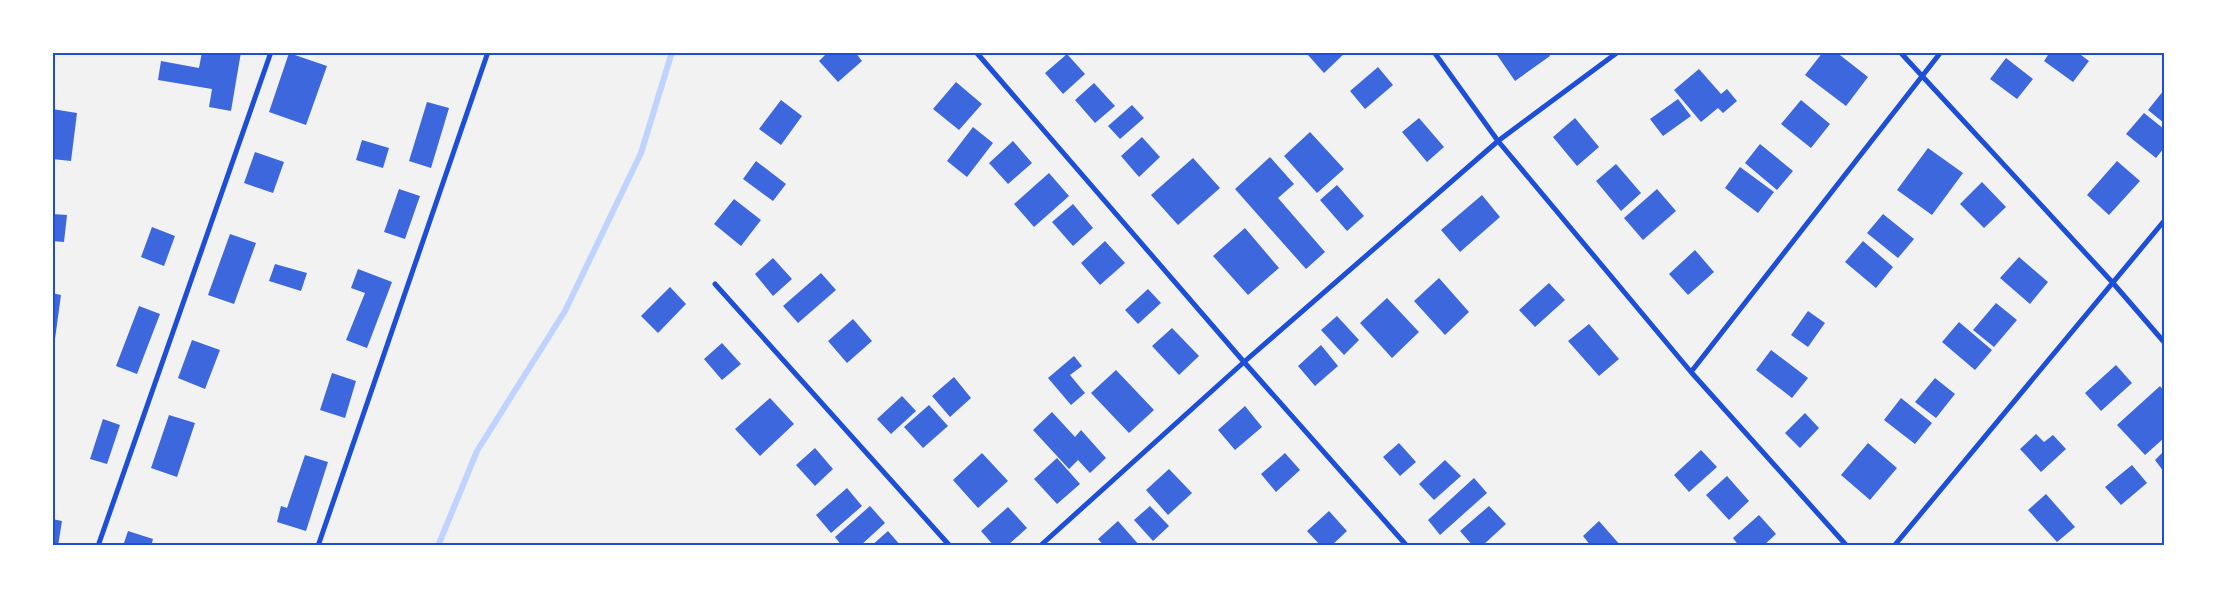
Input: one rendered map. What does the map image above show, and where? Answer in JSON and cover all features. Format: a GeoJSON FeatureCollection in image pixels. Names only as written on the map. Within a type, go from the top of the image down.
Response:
{"type":"FeatureCollection","features":[{"type":"Feature","properties":{"kind":"street"},"geometry":{"type":"LineString","coordinates":[[98,546],[271,52]]}},
{"type":"Feature","properties":{"kind":"street"},"geometry":{"type":"LineString","coordinates":[[318,546],[488,52]]}},
{"type":"Feature","properties":{"kind":"street"},"geometry":{"type":"LineString","coordinates":[[976,52],[1244,362],[1407,546]]}},
{"type":"Feature","properties":{"kind":"street"},"geometry":{"type":"LineString","coordinates":[[1434,52],[1498,141],[1691,372],[1847,546]]}},
{"type":"Feature","properties":{"kind":"street"},"geometry":{"type":"LineString","coordinates":[[1040,546],[1244,362],[1498,141],[1618,52]]}},
{"type":"Feature","properties":{"kind":"street"},"geometry":{"type":"LineString","coordinates":[[1900,52],[2113,283],[2164,342]]}},
{"type":"Feature","properties":{"kind":"street"},"geometry":{"type":"LineString","coordinates":[[1691,372],[1941,52]]}},
{"type":"Feature","properties":{"kind":"street"},"geometry":{"type":"LineString","coordinates":[[1894,546],[2164,221]]}},
{"type":"Feature","properties":{"kind":"street"},"geometry":{"type":"LineString","coordinates":[[715,284],[950,546]]}},
{"type":"Feature","properties":{"kind":"building"},"geometry":{"type":"Polygon","coordinates":[[[202,52],[241,52],[231,111],[209,107],[212,89],[158,80],[161,61],[199,68],[202,52]]]}},
{"type":"Feature","properties":{"kind":"building"},"geometry":{"type":"Polygon","coordinates":[[[828,52],[855,52],[862,61],[838,82],[819,61],[828,52]]]}},
{"type":"Feature","properties":{"kind":"building"},"geometry":{"type":"Polygon","coordinates":[[[1310,52],[1346,52],[1324,73],[1308,55],[1310,52]]]}},
{"type":"Feature","properties":{"kind":"building"},"geometry":{"type":"Polygon","coordinates":[[[1495,52],[1548,52],[1550,56],[1515,81],[1495,52]]]}},
{"type":"Feature","properties":{"kind":"building"},"geometry":{"type":"Polygon","coordinates":[[[1823,52],[1836,52],[1868,77],[1846,106],[1805,75],[1823,52]]]}},
{"type":"Feature","properties":{"kind":"building"},"geometry":{"type":"Polygon","coordinates":[[[2050,52],[2077,52],[2089,61],[2073,82],[2044,61],[2050,52]]]}},
{"type":"Feature","properties":{"kind":"building"},"geometry":{"type":"Polygon","coordinates":[[[289,53],[327,66],[306,125],[269,112],[289,53]]]}},
{"type":"Feature","properties":{"kind":"building"},"geometry":{"type":"Polygon","coordinates":[[[1067,54],[1085,74],[1063,94],[1045,73],[1067,54]]]}},
{"type":"Feature","properties":{"kind":"building"},"geometry":{"type":"Polygon","coordinates":[[[2006,58],[2033,79],[2017,99],[1990,79],[2006,58]]]}},
{"type":"Feature","properties":{"kind":"building"},"geometry":{"type":"Polygon","coordinates":[[[1378,67],[1393,85],[1365,109],[1350,91],[1378,67]]]}},
{"type":"Feature","properties":{"kind":"building"},"geometry":{"type":"Polygon","coordinates":[[[1699,69],[1721,94],[1727,89],[1737,101],[1723,113],[1718,108],[1701,122],[1674,90],[1699,69]]]}},
{"type":"Feature","properties":{"kind":"building"},"geometry":{"type":"Polygon","coordinates":[[[956,82],[982,104],[959,130],[933,109],[956,82]]]}},
{"type":"Feature","properties":{"kind":"building"},"geometry":{"type":"Polygon","coordinates":[[[1094,83],[1115,106],[1095,123],[1075,100],[1094,83]]]}},
{"type":"Feature","properties":{"kind":"building"},"geometry":{"type":"Polygon","coordinates":[[[2164,90],[2164,123],[2148,110],[2164,90]]]}},
{"type":"Feature","properties":{"kind":"building"},"geometry":{"type":"Polygon","coordinates":[[[1678,99],[1691,116],[1663,136],[1650,119],[1678,99]]]}},
{"type":"Feature","properties":{"kind":"building"},"geometry":{"type":"Polygon","coordinates":[[[781,100],[802,116],[781,145],[759,129],[781,100]]]}},
{"type":"Feature","properties":{"kind":"building"},"geometry":{"type":"Polygon","coordinates":[[[1801,100],[1830,124],[1811,148],[1781,124],[1801,100]]]}},
{"type":"Feature","properties":{"kind":"building"},"geometry":{"type":"Polygon","coordinates":[[[427,102],[449,108],[431,168],[409,161],[427,102]]]}},
{"type":"Feature","properties":{"kind":"building"},"geometry":{"type":"Polygon","coordinates":[[[1132,105],[1144,118],[1120,139],[1108,126],[1132,105]]]}},
{"type":"Feature","properties":{"kind":"building"},"geometry":{"type":"Polygon","coordinates":[[[52,109],[77,113],[71,161],[52,159],[52,109]]]}},
{"type":"Feature","properties":{"kind":"building"},"geometry":{"type":"Polygon","coordinates":[[[2144,113],[2164,129],[2164,148],[2156,158],[2126,134],[2144,113]]]}},
{"type":"Feature","properties":{"kind":"building"},"geometry":{"type":"Polygon","coordinates":[[[1419,118],[1444,147],[1427,162],[1402,132],[1419,118]]]}},
{"type":"Feature","properties":{"kind":"building"},"geometry":{"type":"Polygon","coordinates":[[[1575,118],[1599,147],[1577,166],[1553,137],[1575,118]]]}},
{"type":"Feature","properties":{"kind":"building"},"geometry":{"type":"Polygon","coordinates":[[[973,127],[993,143],[967,177],[947,161],[973,127]]]}},
{"type":"Feature","properties":{"kind":"building"},"geometry":{"type":"Polygon","coordinates":[[[1310,132],[1344,169],[1317,193],[1284,156],[1310,132]]]}},
{"type":"Feature","properties":{"kind":"building"},"geometry":{"type":"Polygon","coordinates":[[[1142,137],[1160,157],[1139,177],[1121,156],[1142,137]]]}},
{"type":"Feature","properties":{"kind":"building"},"geometry":{"type":"Polygon","coordinates":[[[362,140],[389,148],[383,168],[356,160],[362,140]]]}},
{"type":"Feature","properties":{"kind":"building"},"geometry":{"type":"Polygon","coordinates":[[[1013,141],[1032,163],[1008,184],[989,163],[1013,141]]]}},
{"type":"Feature","properties":{"kind":"building"},"geometry":{"type":"Polygon","coordinates":[[[1760,144],[1793,171],[1777,190],[1745,163],[1760,144]]]}},
{"type":"Feature","properties":{"kind":"building"},"geometry":{"type":"Polygon","coordinates":[[[1928,148],[1963,173],[1932,215],[1897,190],[1928,148]]]}},
{"type":"Feature","properties":{"kind":"building"},"geometry":{"type":"Polygon","coordinates":[[[255,152],[284,162],[273,193],[244,183],[255,152]]]}},
{"type":"Feature","properties":{"kind":"building"},"geometry":{"type":"Polygon","coordinates":[[[1270,157],[1294,184],[1278,198],[1325,252],[1306,269],[1235,189],[1270,157]]]}},
{"type":"Feature","properties":{"kind":"building"},"geometry":{"type":"Polygon","coordinates":[[[1193,158],[1220,188],[1178,225],[1151,195],[1193,158]]]}},
{"type":"Feature","properties":{"kind":"building"},"geometry":{"type":"Polygon","coordinates":[[[756,161],[786,184],[773,201],[743,179],[756,161]]]}},
{"type":"Feature","properties":{"kind":"building"},"geometry":{"type":"Polygon","coordinates":[[[2117,161],[2140,181],[2109,215],[2087,195],[2117,161]]]}},
{"type":"Feature","properties":{"kind":"building"},"geometry":{"type":"Polygon","coordinates":[[[1616,164],[1641,193],[1621,211],[1596,181],[1616,164]]]}},
{"type":"Feature","properties":{"kind":"building"},"geometry":{"type":"Polygon","coordinates":[[[1740,167],[1774,192],[1758,213],[1725,188],[1740,167]]]}},
{"type":"Feature","properties":{"kind":"building"},"geometry":{"type":"Polygon","coordinates":[[[1049,173],[1069,196],[1034,227],[1014,204],[1049,173]]]}},
{"type":"Feature","properties":{"kind":"building"},"geometry":{"type":"Polygon","coordinates":[[[1982,182],[2006,207],[1984,228],[1960,204],[1982,182]]]}},
{"type":"Feature","properties":{"kind":"building"},"geometry":{"type":"Polygon","coordinates":[[[1337,185],[1364,216],[1347,231],[1320,200],[1337,185]]]}},
{"type":"Feature","properties":{"kind":"building"},"geometry":{"type":"Polygon","coordinates":[[[399,189],[420,196],[405,239],[384,232],[399,189]]]}},
{"type":"Feature","properties":{"kind":"building"},"geometry":{"type":"Polygon","coordinates":[[[1657,189],[1676,211],[1643,240],[1624,218],[1657,189]]]}},
{"type":"Feature","properties":{"kind":"building"},"geometry":{"type":"Polygon","coordinates":[[[1482,195],[1500,217],[1460,252],[1441,230],[1482,195]]]}},
{"type":"Feature","properties":{"kind":"building"},"geometry":{"type":"Polygon","coordinates":[[[734,199],[761,220],[741,246],[714,224],[734,199]]]}},
{"type":"Feature","properties":{"kind":"building"},"geometry":{"type":"Polygon","coordinates":[[[1073,204],[1093,228],[1073,246],[1052,222],[1073,204]]]}},
{"type":"Feature","properties":{"kind":"building"},"geometry":{"type":"Polygon","coordinates":[[[52,214],[67,215],[64,242],[52,241],[52,214]]]}},
{"type":"Feature","properties":{"kind":"building"},"geometry":{"type":"Polygon","coordinates":[[[1883,214],[1914,239],[1898,258],[1867,233],[1883,214]]]}},
{"type":"Feature","properties":{"kind":"building"},"geometry":{"type":"Polygon","coordinates":[[[152,227],[175,236],[164,266],[141,257],[152,227]]]}},
{"type":"Feature","properties":{"kind":"building"},"geometry":{"type":"Polygon","coordinates":[[[1245,228],[1279,268],[1248,295],[1213,256],[1245,228]]]}},
{"type":"Feature","properties":{"kind":"building"},"geometry":{"type":"Polygon","coordinates":[[[230,234],[256,243],[234,304],[208,295],[230,234]]]}},
{"type":"Feature","properties":{"kind":"building"},"geometry":{"type":"Polygon","coordinates":[[[1105,241],[1125,263],[1100,285],[1081,263],[1105,241]]]}},
{"type":"Feature","properties":{"kind":"building"},"geometry":{"type":"Polygon","coordinates":[[[1863,241],[1893,267],[1876,288],[1845,262],[1863,241]]]}},
{"type":"Feature","properties":{"kind":"building"},"geometry":{"type":"Polygon","coordinates":[[[1695,250],[1714,272],[1688,295],[1669,274],[1695,250]]]}},
{"type":"Feature","properties":{"kind":"building"},"geometry":{"type":"Polygon","coordinates":[[[2019,257],[2048,282],[2030,304],[2000,278],[2019,257]]]}},
{"type":"Feature","properties":{"kind":"building"},"geometry":{"type":"Polygon","coordinates":[[[773,258],[792,279],[773,296],[755,274],[773,258]]]}},
{"type":"Feature","properties":{"kind":"building"},"geometry":{"type":"Polygon","coordinates":[[[275,264],[307,273],[301,291],[269,281],[275,264]]]}},
{"type":"Feature","properties":{"kind":"building"},"geometry":{"type":"Polygon","coordinates":[[[358,269],[392,282],[367,348],[346,340],[365,293],[351,288],[358,269]]]}},
{"type":"Feature","properties":{"kind":"building"},"geometry":{"type":"Polygon","coordinates":[[[821,273],[836,290],[798,323],[783,306],[821,273]]]}},
{"type":"Feature","properties":{"kind":"building"},"geometry":{"type":"Polygon","coordinates":[[[1439,278],[1469,312],[1445,335],[1414,301],[1439,278]]]}},
{"type":"Feature","properties":{"kind":"building"},"geometry":{"type":"Polygon","coordinates":[[[1549,283],[1565,300],[1535,327],[1519,310],[1549,283]]]}},
{"type":"Feature","properties":{"kind":"building"},"geometry":{"type":"Polygon","coordinates":[[[670,287],[686,304],[658,333],[641,316],[670,287]]]}},
{"type":"Feature","properties":{"kind":"building"},"geometry":{"type":"Polygon","coordinates":[[[1148,289],[1161,303],[1138,324],[1125,310],[1148,289]]]}},
{"type":"Feature","properties":{"kind":"building"},"geometry":{"type":"Polygon","coordinates":[[[52,293],[61,295],[55,339],[52,339],[52,293]]]}},
{"type":"Feature","properties":{"kind":"building"},"geometry":{"type":"Polygon","coordinates":[[[1387,298],[1419,332],[1392,358],[1360,323],[1387,298]]]}},
{"type":"Feature","properties":{"kind":"building"},"geometry":{"type":"Polygon","coordinates":[[[1996,303],[2017,320],[1994,347],[1973,330],[1996,303]]]}},
{"type":"Feature","properties":{"kind":"building"},"geometry":{"type":"Polygon","coordinates":[[[139,306],[160,314],[137,374],[116,366],[139,306]]]}},
{"type":"Feature","properties":{"kind":"building"},"geometry":{"type":"Polygon","coordinates":[[[1808,311],[1825,323],[1808,347],[1791,335],[1808,311]]]}},
{"type":"Feature","properties":{"kind":"building"},"geometry":{"type":"Polygon","coordinates":[[[1337,316],[1359,340],[1344,355],[1321,330],[1337,316]]]}},
{"type":"Feature","properties":{"kind":"building"},"geometry":{"type":"Polygon","coordinates":[[[853,319],[872,341],[847,363],[828,341],[853,319]]]}},
{"type":"Feature","properties":{"kind":"building"},"geometry":{"type":"Polygon","coordinates":[[[1959,322],[1992,350],[1975,370],[1942,342],[1959,322]]]}},
{"type":"Feature","properties":{"kind":"building"},"geometry":{"type":"Polygon","coordinates":[[[1589,324],[1619,359],[1599,376],[1568,341],[1589,324]]]}},
{"type":"Feature","properties":{"kind":"building"},"geometry":{"type":"Polygon","coordinates":[[[1172,328],[1199,356],[1179,375],[1152,346],[1172,328]]]}},
{"type":"Feature","properties":{"kind":"building"},"geometry":{"type":"Polygon","coordinates":[[[192,340],[220,350],[205,389],[178,378],[192,340]]]}},
{"type":"Feature","properties":{"kind":"building"},"geometry":{"type":"Polygon","coordinates":[[[722,343],[741,364],[722,380],[704,359],[722,343]]]}},
{"type":"Feature","properties":{"kind":"building"},"geometry":{"type":"Polygon","coordinates":[[[1321,345],[1338,366],[1315,386],[1298,366],[1321,345]]]}},
{"type":"Feature","properties":{"kind":"building"},"geometry":{"type":"Polygon","coordinates":[[[1771,350],[1808,378],[1792,398],[1756,370],[1771,350]]]}},
{"type":"Feature","properties":{"kind":"building"},"geometry":{"type":"Polygon","coordinates":[[[1074,356],[1082,366],[1070,375],[1085,393],[1071,405],[1048,378],[1074,356]]]}},
{"type":"Feature","properties":{"kind":"building"},"geometry":{"type":"Polygon","coordinates":[[[2116,365],[2132,383],[2101,411],[2085,393],[2116,365]]]}},
{"type":"Feature","properties":{"kind":"building"},"geometry":{"type":"Polygon","coordinates":[[[1116,370],[1154,410],[1129,433],[1091,393],[1116,370]]]}},
{"type":"Feature","properties":{"kind":"building"},"geometry":{"type":"Polygon","coordinates":[[[332,373],[356,381],[345,418],[320,410],[332,373]]]}},
{"type":"Feature","properties":{"kind":"building"},"geometry":{"type":"Polygon","coordinates":[[[954,377],[971,398],[950,417],[932,396],[954,377]]]}},
{"type":"Feature","properties":{"kind":"building"},"geometry":{"type":"Polygon","coordinates":[[[1935,378],[1955,394],[1936,418],[1915,402],[1935,378]]]}},
{"type":"Feature","properties":{"kind":"building"},"geometry":{"type":"Polygon","coordinates":[[[2160,386],[2164,391],[2164,438],[2145,455],[2117,425],[2160,386]]]}},
{"type":"Feature","properties":{"kind":"building"},"geometry":{"type":"Polygon","coordinates":[[[902,396],[916,411],[891,434],[877,419],[902,396]]]}},
{"type":"Feature","properties":{"kind":"building"},"geometry":{"type":"Polygon","coordinates":[[[770,398],[794,424],[760,456],[735,429],[770,398]]]}},
{"type":"Feature","properties":{"kind":"building"},"geometry":{"type":"Polygon","coordinates":[[[1901,398],[1932,423],[1915,444],[1884,420],[1901,398]]]}},
{"type":"Feature","properties":{"kind":"building"},"geometry":{"type":"Polygon","coordinates":[[[929,405],[948,426],[923,448],[904,427],[929,405]]]}},
{"type":"Feature","properties":{"kind":"building"},"geometry":{"type":"Polygon","coordinates":[[[1245,406],[1262,427],[1235,450],[1218,430],[1245,406]]]}},
{"type":"Feature","properties":{"kind":"building"},"geometry":{"type":"Polygon","coordinates":[[[1052,412],[1075,437],[1081,430],[1106,458],[1090,473],[1078,460],[1069,469],[1033,430],[1052,412]]]}},
{"type":"Feature","properties":{"kind":"building"},"geometry":{"type":"Polygon","coordinates":[[[1805,413],[1819,428],[1800,448],[1785,433],[1805,413]]]}},
{"type":"Feature","properties":{"kind":"building"},"geometry":{"type":"Polygon","coordinates":[[[169,415],[195,423],[177,477],[151,468],[169,415]]]}},
{"type":"Feature","properties":{"kind":"building"},"geometry":{"type":"Polygon","coordinates":[[[103,419],[120,425],[107,464],[90,459],[103,419]]]}},
{"type":"Feature","properties":{"kind":"building"},"geometry":{"type":"Polygon","coordinates":[[[2036,434],[2044,442],[2053,435],[2066,449],[2041,472],[2020,449],[2036,434]]]}},
{"type":"Feature","properties":{"kind":"building"},"geometry":{"type":"Polygon","coordinates":[[[1399,443],[1416,462],[1400,476],[1383,457],[1399,443]]]}},
{"type":"Feature","properties":{"kind":"building"},"geometry":{"type":"Polygon","coordinates":[[[1868,443],[1897,468],[1870,500],[1841,475],[1868,443]]]}},
{"type":"Feature","properties":{"kind":"building"},"geometry":{"type":"Polygon","coordinates":[[[815,448],[833,469],[815,486],[796,465],[815,448]]]}},
{"type":"Feature","properties":{"kind":"building"},"geometry":{"type":"Polygon","coordinates":[[[1701,450],[1717,467],[1689,492],[1674,475],[1701,450]]]}},
{"type":"Feature","properties":{"kind":"building"},"geometry":{"type":"Polygon","coordinates":[[[2164,451],[2164,472],[2155,460],[2164,451]]]}},
{"type":"Feature","properties":{"kind":"building"},"geometry":{"type":"Polygon","coordinates":[[[982,453],[1008,481],[978,508],[953,480],[982,453]]]}},
{"type":"Feature","properties":{"kind":"building"},"geometry":{"type":"Polygon","coordinates":[[[1285,453],[1300,470],[1276,492],[1261,474],[1285,453]]]}},
{"type":"Feature","properties":{"kind":"building"},"geometry":{"type":"Polygon","coordinates":[[[305,455],[328,462],[306,531],[277,522],[281,506],[287,508],[305,455]]]}},
{"type":"Feature","properties":{"kind":"building"},"geometry":{"type":"Polygon","coordinates":[[[1057,458],[1080,484],[1057,504],[1034,479],[1057,458]]]}},
{"type":"Feature","properties":{"kind":"building"},"geometry":{"type":"Polygon","coordinates":[[[1445,460],[1461,476],[1434,500],[1419,484],[1445,460]]]}},
{"type":"Feature","properties":{"kind":"building"},"geometry":{"type":"Polygon","coordinates":[[[2132,465],[2147,483],[2121,505],[2105,487],[2132,465]]]}},
{"type":"Feature","properties":{"kind":"building"},"geometry":{"type":"Polygon","coordinates":[[[1169,469],[1192,493],[1168,515],[1146,490],[1169,469]]]}},
{"type":"Feature","properties":{"kind":"building"},"geometry":{"type":"Polygon","coordinates":[[[1727,476],[1749,501],[1729,520],[1706,495],[1727,476]]]}},
{"type":"Feature","properties":{"kind":"building"},"geometry":{"type":"Polygon","coordinates":[[[1474,478],[1487,493],[1440,535],[1428,520],[1474,478]]]}},
{"type":"Feature","properties":{"kind":"building"},"geometry":{"type":"Polygon","coordinates":[[[847,488],[862,506],[831,533],[816,515],[847,488]]]}},
{"type":"Feature","properties":{"kind":"building"},"geometry":{"type":"Polygon","coordinates":[[[2046,494],[2075,527],[2057,542],[2028,510],[2046,494]]]}},
{"type":"Feature","properties":{"kind":"building"},"geometry":{"type":"Polygon","coordinates":[[[870,506],[885,523],[860,546],[842,546],[835,537],[870,506]]]}},
{"type":"Feature","properties":{"kind":"building"},"geometry":{"type":"Polygon","coordinates":[[[1150,506],[1169,526],[1153,541],[1134,520],[1150,506]]]}},
{"type":"Feature","properties":{"kind":"building"},"geometry":{"type":"Polygon","coordinates":[[[1489,506],[1506,524],[1482,546],[1473,546],[1460,531],[1489,506]]]}},
{"type":"Feature","properties":{"kind":"building"},"geometry":{"type":"Polygon","coordinates":[[[1008,507],[1027,528],[1007,546],[994,546],[981,531],[1008,507]]]}},
{"type":"Feature","properties":{"kind":"building"},"geometry":{"type":"Polygon","coordinates":[[[1329,511],[1347,531],[1331,546],[1321,546],[1307,531],[1329,511]]]}},
{"type":"Feature","properties":{"kind":"building"},"geometry":{"type":"Polygon","coordinates":[[[1759,515],[1776,534],[1763,546],[1739,546],[1733,538],[1759,515]]]}},
{"type":"Feature","properties":{"kind":"building"},"geometry":{"type":"Polygon","coordinates":[[[52,519],[62,521],[58,546],[52,546],[52,519]]]}},
{"type":"Feature","properties":{"kind":"building"},"geometry":{"type":"Polygon","coordinates":[[[1118,521],[1140,546],[1104,546],[1098,539],[1118,521]]]}},
{"type":"Feature","properties":{"kind":"building"},"geometry":{"type":"Polygon","coordinates":[[[1599,521],[1621,546],[1591,546],[1583,536],[1599,521]]]}},
{"type":"Feature","properties":{"kind":"building"},"geometry":{"type":"Polygon","coordinates":[[[128,531],[153,539],[151,546],[123,546],[128,531]]]}},
{"type":"Feature","properties":{"kind":"building"},"geometry":{"type":"Polygon","coordinates":[[[888,531],[901,546],[871,546],[888,531]]]}},
{"type":"Feature","properties":{"kind":"waterway"},"geometry":{"type":"LineString","coordinates":[[438,546],[477,451],[565,311],[641,153],[672,52]]}}]}
